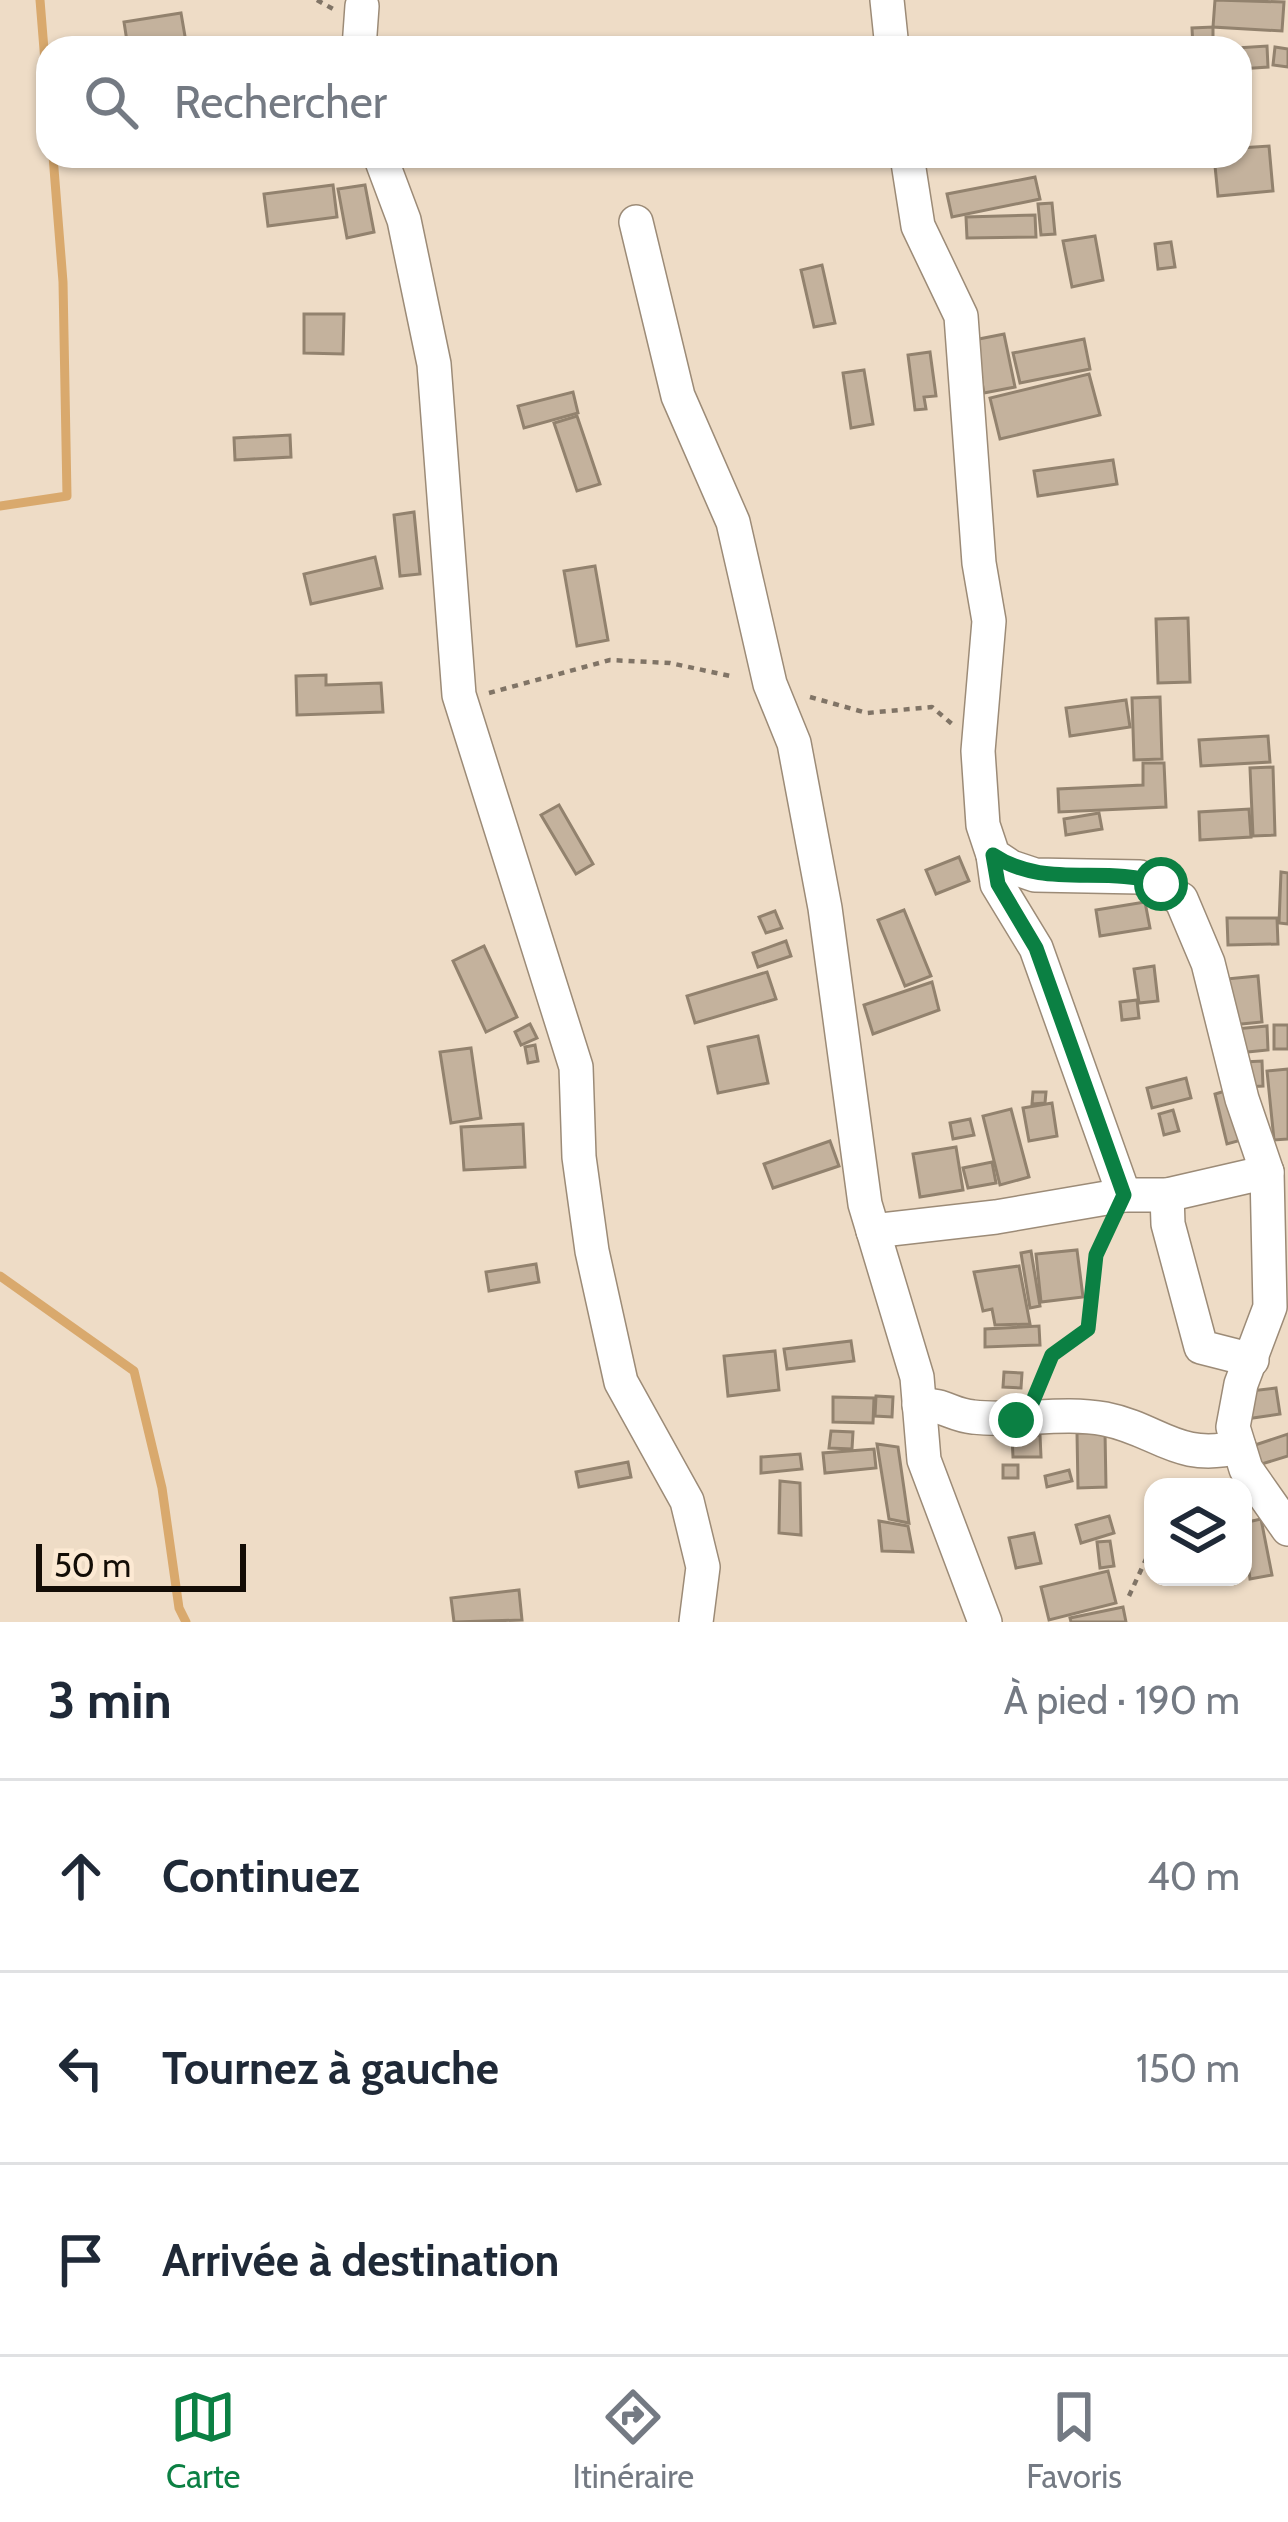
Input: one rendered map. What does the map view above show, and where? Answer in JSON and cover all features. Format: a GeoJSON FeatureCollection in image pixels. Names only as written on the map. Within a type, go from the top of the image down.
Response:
{"type":"FeatureCollection","features":[{"type":"Feature","properties":{"kind":"street"},"geometry":{"type":"LineString","coordinates":[[887,0],[891,36]]}},
{"type":"Feature","properties":{"kind":"street"},"geometry":{"type":"LineString","coordinates":[[359,36],[362,6]]}},
{"type":"Feature","properties":{"kind":"street"},"geometry":{"type":"LineString","coordinates":[[384,168],[404,220],[434,364],[459,694],[576,1067],[579,1157],[592,1251],[621,1382],[688,1501],[703,1567],[696,1622]]}},
{"type":"Feature","properties":{"kind":"street"},"geometry":{"type":"LineString","coordinates":[[909,168],[918,226],[962,316],[979,563],[989,621],[978,751],[983,825],[998,884],[1036,948],[1124,1195]]}},
{"type":"Feature","properties":{"kind":"street"},"geometry":{"type":"LineString","coordinates":[[636,222],[678,396],[733,522],[770,684],[794,743],[873,1231],[917,1377],[924,1460],[986,1622]]}},
{"type":"Feature","properties":{"kind":"street"},"geometry":{"type":"LineString","coordinates":[[993,855],[1035,875],[1140,877],[1181,898],[1208,963],[1273,1166],[1266,1351],[1234,1407],[1246,1468],[1288,1529]]}},
{"type":"Feature","properties":{"kind":"street"},"geometry":{"type":"LineString","coordinates":[[873,1231],[996,1217],[1124,1195],[1167,1195],[1273,1166]]}},
{"type":"Feature","properties":{"kind":"street"},"geometry":{"type":"LineString","coordinates":[[1167,1195],[1168,1223],[1201,1347],[1266,1351]]}},
{"type":"Feature","properties":{"kind":"street"},"geometry":{"type":"LineString","coordinates":[[920,1406],[945,1404],[964,1417],[1100,1418],[1180,1451],[1213,1453],[1239,1447]]}},
{"type":"Feature","properties":{"kind":"path"},"geometry":{"type":"LineString","coordinates":[[459,694],[505,692],[610,660],[670,663],[770,684],[867,713],[932,707],[978,751]]}},
{"type":"Feature","properties":{"kind":"path"},"geometry":{"type":"LineString","coordinates":[[1025,1420],[1052,1355],[1088,1329],[1096,1255],[1124,1195]]}},
{"type":"Feature","properties":{"kind":"path"},"geometry":{"type":"LineString","coordinates":[[1129,1596],[1144,1564]]}},
{"type":"Feature","properties":{"kind":"building"},"geometry":{"type":"Polygon","coordinates":[[[1215,0],[1284,2],[1282,31],[1213,27],[1215,0]]]}},
{"type":"Feature","properties":{"kind":"building"},"geometry":{"type":"Polygon","coordinates":[[[181,13],[185,36],[126,36],[124,22],[181,13]]]}},
{"type":"Feature","properties":{"kind":"building"},"geometry":{"type":"Polygon","coordinates":[[[1213,27],[1213,36],[1192,36],[1192,28],[1213,27]]]}},
{"type":"Feature","properties":{"kind":"building"},"geometry":{"type":"Polygon","coordinates":[[[1267,46],[1268,67],[1252,68],[1252,47],[1267,46]]]}},
{"type":"Feature","properties":{"kind":"building"},"geometry":{"type":"Polygon","coordinates":[[[1275,47],[1288,49],[1288,67],[1273,65],[1275,47]]]}},
{"type":"Feature","properties":{"kind":"building"},"geometry":{"type":"Polygon","coordinates":[[[1269,146],[1273,191],[1218,196],[1215,168],[1252,168],[1252,147],[1269,146]]]}},
{"type":"Feature","properties":{"kind":"building"},"geometry":{"type":"Polygon","coordinates":[[[1035,177],[1040,199],[952,217],[947,194],[1035,177]]]}},
{"type":"Feature","properties":{"kind":"building"},"geometry":{"type":"Polygon","coordinates":[[[333,185],[337,217],[268,226],[264,194],[333,185]]]}},
{"type":"Feature","properties":{"kind":"building"},"geometry":{"type":"Polygon","coordinates":[[[365,185],[374,232],[347,238],[338,189],[365,185]]]}},
{"type":"Feature","properties":{"kind":"building"},"geometry":{"type":"Polygon","coordinates":[[[1052,203],[1055,234],[1041,235],[1038,204],[1052,203]]]}},
{"type":"Feature","properties":{"kind":"building"},"geometry":{"type":"Polygon","coordinates":[[[1035,215],[1036,237],[967,238],[966,217],[1035,215]]]}},
{"type":"Feature","properties":{"kind":"building"},"geometry":{"type":"Polygon","coordinates":[[[1095,236],[1103,280],[1072,287],[1063,241],[1095,236]]]}},
{"type":"Feature","properties":{"kind":"building"},"geometry":{"type":"Polygon","coordinates":[[[1171,242],[1175,267],[1158,269],[1155,244],[1171,242]]]}},
{"type":"Feature","properties":{"kind":"building"},"geometry":{"type":"Polygon","coordinates":[[[822,265],[835,323],[814,327],[801,270],[822,265]]]}},
{"type":"Feature","properties":{"kind":"building"},"geometry":{"type":"Polygon","coordinates":[[[304,314],[344,314],[343,354],[304,353],[304,314]]]}},
{"type":"Feature","properties":{"kind":"building"},"geometry":{"type":"Polygon","coordinates":[[[1004,334],[1015,387],[984,393],[974,340],[1004,334]]]}},
{"type":"Feature","properties":{"kind":"building"},"geometry":{"type":"Polygon","coordinates":[[[1084,339],[1090,369],[1020,383],[1013,353],[1084,339]]]}},
{"type":"Feature","properties":{"kind":"building"},"geometry":{"type":"Polygon","coordinates":[[[930,352],[936,396],[924,397],[926,409],[915,410],[908,355],[930,352]]]}},
{"type":"Feature","properties":{"kind":"building"},"geometry":{"type":"Polygon","coordinates":[[[864,370],[873,424],[851,428],[843,373],[864,370]]]}},
{"type":"Feature","properties":{"kind":"building"},"geometry":{"type":"Polygon","coordinates":[[[1089,374],[1100,415],[1000,439],[990,398],[1089,374]]]}},
{"type":"Feature","properties":{"kind":"building"},"geometry":{"type":"Polygon","coordinates":[[[573,392],[578,413],[524,428],[518,406],[573,392]]]}},
{"type":"Feature","properties":{"kind":"building"},"geometry":{"type":"Polygon","coordinates":[[[577,416],[600,484],[577,491],[554,423],[577,416]]]}},
{"type":"Feature","properties":{"kind":"building"},"geometry":{"type":"Polygon","coordinates":[[[290,435],[291,457],[235,460],[234,438],[290,435]]]}},
{"type":"Feature","properties":{"kind":"building"},"geometry":{"type":"Polygon","coordinates":[[[1113,460],[1117,484],[1038,496],[1034,471],[1113,460]]]}},
{"type":"Feature","properties":{"kind":"building"},"geometry":{"type":"Polygon","coordinates":[[[414,512],[420,574],[400,576],[394,515],[414,512]]]}},
{"type":"Feature","properties":{"kind":"building"},"geometry":{"type":"Polygon","coordinates":[[[375,557],[382,588],[311,604],[304,574],[375,557]]]}},
{"type":"Feature","properties":{"kind":"building"},"geometry":{"type":"Polygon","coordinates":[[[595,566],[608,640],[577,646],[564,571],[595,566]]]}},
{"type":"Feature","properties":{"kind":"building"},"geometry":{"type":"Polygon","coordinates":[[[1188,618],[1190,682],[1158,683],[1156,619],[1188,618]]]}},
{"type":"Feature","properties":{"kind":"building"},"geometry":{"type":"Polygon","coordinates":[[[326,675],[326,685],[381,683],[383,712],[297,715],[296,676],[326,675]]]}},
{"type":"Feature","properties":{"kind":"building"},"geometry":{"type":"Polygon","coordinates":[[[1160,697],[1162,759],[1134,760],[1132,698],[1160,697]]]}},
{"type":"Feature","properties":{"kind":"building"},"geometry":{"type":"Polygon","coordinates":[[[1126,700],[1130,727],[1070,736],[1066,708],[1126,700]]]}},
{"type":"Feature","properties":{"kind":"building"},"geometry":{"type":"Polygon","coordinates":[[[1268,736],[1270,762],[1201,766],[1199,740],[1268,736]]]}},
{"type":"Feature","properties":{"kind":"building"},"geometry":{"type":"Polygon","coordinates":[[[1143,763],[1164,763],[1166,807],[1059,812],[1058,789],[1143,785],[1143,763]]]}},
{"type":"Feature","properties":{"kind":"building"},"geometry":{"type":"Polygon","coordinates":[[[1273,767],[1275,835],[1253,836],[1250,768],[1273,767]]]}},
{"type":"Feature","properties":{"kind":"building"},"geometry":{"type":"Polygon","coordinates":[[[559,805],[593,864],[576,874],[541,815],[559,805]]]}},
{"type":"Feature","properties":{"kind":"building"},"geometry":{"type":"Polygon","coordinates":[[[1249,809],[1251,837],[1200,840],[1199,812],[1249,809]]]}},
{"type":"Feature","properties":{"kind":"building"},"geometry":{"type":"Polygon","coordinates":[[[1099,813],[1102,829],[1066,835],[1064,819],[1099,813]]]}},
{"type":"Feature","properties":{"kind":"building"},"geometry":{"type":"Polygon","coordinates":[[[959,857],[969,881],[936,894],[926,870],[959,857]]]}},
{"type":"Feature","properties":{"kind":"building"},"geometry":{"type":"Polygon","coordinates":[[[1281,872],[1288,873],[1288,924],[1279,923],[1281,872]]]}},
{"type":"Feature","properties":{"kind":"building"},"geometry":{"type":"Polygon","coordinates":[[[1145,902],[1150,928],[1100,936],[1096,910],[1145,902]]]}},
{"type":"Feature","properties":{"kind":"building"},"geometry":{"type":"Polygon","coordinates":[[[904,910],[931,976],[905,986],[878,920],[904,910]]]}},
{"type":"Feature","properties":{"kind":"building"},"geometry":{"type":"Polygon","coordinates":[[[775,911],[782,928],[766,933],[759,917],[775,911]]]}},
{"type":"Feature","properties":{"kind":"building"},"geometry":{"type":"Polygon","coordinates":[[[1227,918],[1277,918],[1278,944],[1228,945],[1227,918]]]}},
{"type":"Feature","properties":{"kind":"building"},"geometry":{"type":"Polygon","coordinates":[[[786,941],[791,956],[758,967],[753,953],[786,941]]]}},
{"type":"Feature","properties":{"kind":"building"},"geometry":{"type":"Polygon","coordinates":[[[484,946],[517,1017],[486,1032],[453,961],[484,946]]]}},
{"type":"Feature","properties":{"kind":"building"},"geometry":{"type":"Polygon","coordinates":[[[1154,966],[1158,1001],[1139,1003],[1134,969],[1154,966]]]}},
{"type":"Feature","properties":{"kind":"building"},"geometry":{"type":"Polygon","coordinates":[[[767,972],[776,999],[695,1023],[687,996],[767,972]]]}},
{"type":"Feature","properties":{"kind":"building"},"geometry":{"type":"Polygon","coordinates":[[[1258,976],[1262,1022],[1231,1025],[1226,979],[1258,976]]]}},
{"type":"Feature","properties":{"kind":"building"},"geometry":{"type":"Polygon","coordinates":[[[932,982],[939,1010],[873,1034],[864,1005],[932,982]]]}},
{"type":"Feature","properties":{"kind":"building"},"geometry":{"type":"Polygon","coordinates":[[[1137,1000],[1139,1018],[1122,1020],[1120,1002],[1137,1000]]]}},
{"type":"Feature","properties":{"kind":"building"},"geometry":{"type":"Polygon","coordinates":[[[530,1024],[537,1038],[521,1045],[515,1032],[530,1024]]]}},
{"type":"Feature","properties":{"kind":"building"},"geometry":{"type":"Polygon","coordinates":[[[1274,1025],[1288,1025],[1288,1049],[1274,1049],[1274,1025]]]}},
{"type":"Feature","properties":{"kind":"building"},"geometry":{"type":"Polygon","coordinates":[[[1267,1026],[1268,1050],[1237,1053],[1235,1029],[1267,1026]]]}},
{"type":"Feature","properties":{"kind":"building"},"geometry":{"type":"Polygon","coordinates":[[[758,1036],[768,1083],[718,1093],[708,1047],[758,1036]]]}},
{"type":"Feature","properties":{"kind":"building"},"geometry":{"type":"Polygon","coordinates":[[[535,1045],[538,1061],[528,1063],[525,1047],[535,1045]]]}},
{"type":"Feature","properties":{"kind":"building"},"geometry":{"type":"Polygon","coordinates":[[[471,1048],[481,1118],[451,1123],[440,1052],[471,1048]]]}},
{"type":"Feature","properties":{"kind":"building"},"geometry":{"type":"Polygon","coordinates":[[[1262,1061],[1263,1086],[1245,1087],[1244,1062],[1262,1061]]]}},
{"type":"Feature","properties":{"kind":"building"},"geometry":{"type":"Polygon","coordinates":[[[1288,1069],[1288,1139],[1274,1140],[1267,1071],[1288,1069]]]}},
{"type":"Feature","properties":{"kind":"building"},"geometry":{"type":"Polygon","coordinates":[[[1186,1078],[1191,1098],[1152,1108],[1147,1088],[1186,1078]]]}},
{"type":"Feature","properties":{"kind":"building"},"geometry":{"type":"Polygon","coordinates":[[[1232,1089],[1245,1139],[1227,1144],[1215,1094],[1232,1089]]]}},
{"type":"Feature","properties":{"kind":"building"},"geometry":{"type":"Polygon","coordinates":[[[1033,1092],[1046,1092],[1045,1103],[1032,1104],[1033,1092]]]}},
{"type":"Feature","properties":{"kind":"building"},"geometry":{"type":"Polygon","coordinates":[[[1052,1103],[1057,1136],[1029,1141],[1023,1108],[1052,1103]]]}},
{"type":"Feature","properties":{"kind":"building"},"geometry":{"type":"Polygon","coordinates":[[[1011,1109],[1029,1177],[1000,1185],[983,1116],[1011,1109]]]}},
{"type":"Feature","properties":{"kind":"building"},"geometry":{"type":"Polygon","coordinates":[[[1173,1110],[1179,1131],[1164,1135],[1159,1114],[1173,1110]]]}},
{"type":"Feature","properties":{"kind":"building"},"geometry":{"type":"Polygon","coordinates":[[[970,1119],[974,1135],[953,1139],[950,1123],[970,1119]]]}},
{"type":"Feature","properties":{"kind":"building"},"geometry":{"type":"Polygon","coordinates":[[[523,1124],[525,1167],[464,1170],[461,1127],[523,1124]]]}},
{"type":"Feature","properties":{"kind":"building"},"geometry":{"type":"Polygon","coordinates":[[[830,1141],[839,1166],[773,1188],[764,1164],[830,1141]]]}},
{"type":"Feature","properties":{"kind":"building"},"geometry":{"type":"Polygon","coordinates":[[[956,1147],[963,1190],[920,1197],[913,1154],[956,1147]]]}},
{"type":"Feature","properties":{"kind":"building"},"geometry":{"type":"Polygon","coordinates":[[[992,1162],[996,1183],[968,1188],[963,1168],[992,1162]]]}},
{"type":"Feature","properties":{"kind":"building"},"geometry":{"type":"Polygon","coordinates":[[[1077,1250],[1083,1297],[1041,1302],[1036,1254],[1077,1250]]]}},
{"type":"Feature","properties":{"kind":"building"},"geometry":{"type":"Polygon","coordinates":[[[1031,1251],[1040,1306],[1030,1308],[1021,1253],[1031,1251]]]}},
{"type":"Feature","properties":{"kind":"building"},"geometry":{"type":"Polygon","coordinates":[[[536,1264],[539,1282],[489,1291],[486,1272],[536,1264]]]}},
{"type":"Feature","properties":{"kind":"building"},"geometry":{"type":"Polygon","coordinates":[[[1019,1266],[1030,1324],[995,1325],[992,1309],[983,1311],[974,1272],[1019,1266]]]}},
{"type":"Feature","properties":{"kind":"building"},"geometry":{"type":"Polygon","coordinates":[[[1039,1326],[1040,1345],[985,1347],[985,1329],[1039,1326]]]}},
{"type":"Feature","properties":{"kind":"building"},"geometry":{"type":"Polygon","coordinates":[[[851,1341],[854,1361],[787,1369],[784,1349],[851,1341]]]}},
{"type":"Feature","properties":{"kind":"building"},"geometry":{"type":"Polygon","coordinates":[[[775,1351],[779,1390],[728,1396],[724,1356],[775,1351]]]}},
{"type":"Feature","properties":{"kind":"building"},"geometry":{"type":"Polygon","coordinates":[[[1004,1372],[1022,1373],[1021,1388],[1003,1387],[1004,1372]]]}},
{"type":"Feature","properties":{"kind":"building"},"geometry":{"type":"Polygon","coordinates":[[[1276,1388],[1280,1414],[1246,1419],[1242,1392],[1276,1388]]]}},
{"type":"Feature","properties":{"kind":"building"},"geometry":{"type":"Polygon","coordinates":[[[876,1396],[893,1397],[892,1417],[875,1416],[876,1396]]]}},
{"type":"Feature","properties":{"kind":"building"},"geometry":{"type":"Polygon","coordinates":[[[833,1397],[874,1398],[873,1423],[833,1422],[833,1397]]]}},
{"type":"Feature","properties":{"kind":"building"},"geometry":{"type":"Polygon","coordinates":[[[831,1431],[853,1432],[852,1449],[829,1448],[831,1431]]]}},
{"type":"Feature","properties":{"kind":"building"},"geometry":{"type":"Polygon","coordinates":[[[1105,1432],[1106,1487],[1078,1488],[1077,1433],[1105,1432]]]}},
{"type":"Feature","properties":{"kind":"building"},"geometry":{"type":"Polygon","coordinates":[[[1288,1434],[1288,1456],[1255,1466],[1249,1447],[1288,1434]]]}},
{"type":"Feature","properties":{"kind":"building"},"geometry":{"type":"Polygon","coordinates":[[[1040,1435],[1041,1457],[1013,1457],[1012,1436],[1040,1435]]]}},
{"type":"Feature","properties":{"kind":"building"},"geometry":{"type":"Polygon","coordinates":[[[877,1444],[898,1447],[909,1523],[889,1519],[877,1444]]]}},
{"type":"Feature","properties":{"kind":"building"},"geometry":{"type":"Polygon","coordinates":[[[874,1449],[876,1468],[825,1473],[823,1453],[874,1449]]]}},
{"type":"Feature","properties":{"kind":"building"},"geometry":{"type":"Polygon","coordinates":[[[800,1454],[802,1469],[761,1473],[761,1457],[800,1454]]]}},
{"type":"Feature","properties":{"kind":"building"},"geometry":{"type":"Polygon","coordinates":[[[628,1462],[631,1477],[579,1487],[576,1472],[628,1462]]]}},
{"type":"Feature","properties":{"kind":"building"},"geometry":{"type":"Polygon","coordinates":[[[1003,1465],[1018,1465],[1018,1478],[1003,1478],[1003,1465]]]}},
{"type":"Feature","properties":{"kind":"building"},"geometry":{"type":"Polygon","coordinates":[[[1069,1470],[1072,1481],[1047,1487],[1045,1476],[1069,1470]]]}},
{"type":"Feature","properties":{"kind":"building"},"geometry":{"type":"Polygon","coordinates":[[[780,1481],[800,1483],[801,1535],[779,1533],[780,1481]]]}},
{"type":"Feature","properties":{"kind":"building"},"geometry":{"type":"Polygon","coordinates":[[[1109,1516],[1114,1533],[1081,1543],[1076,1525],[1109,1516]]]}},
{"type":"Feature","properties":{"kind":"building"},"geometry":{"type":"Polygon","coordinates":[[[1261,1519],[1272,1575],[1252,1579],[1252,1521],[1261,1519]]]}},
{"type":"Feature","properties":{"kind":"building"},"geometry":{"type":"Polygon","coordinates":[[[879,1521],[908,1526],[913,1552],[882,1551],[879,1521]]]}},
{"type":"Feature","properties":{"kind":"building"},"geometry":{"type":"Polygon","coordinates":[[[1034,1533],[1041,1563],[1016,1568],[1009,1538],[1034,1533]]]}},
{"type":"Feature","properties":{"kind":"building"},"geometry":{"type":"Polygon","coordinates":[[[1110,1541],[1114,1566],[1100,1568],[1097,1542],[1110,1541]]]}},
{"type":"Feature","properties":{"kind":"building"},"geometry":{"type":"Polygon","coordinates":[[[1108,1571],[1116,1603],[1049,1620],[1041,1587],[1108,1571]]]}},
{"type":"Feature","properties":{"kind":"building"},"geometry":{"type":"Polygon","coordinates":[[[519,1590],[522,1620],[454,1622],[451,1598],[519,1590]]]}},
{"type":"Feature","properties":{"kind":"building"},"geometry":{"type":"Polygon","coordinates":[[[1123,1607],[1126,1622],[1071,1622],[1070,1618],[1123,1607]]]}},
{"type":"Feature","properties":{"kind":"waterway"},"geometry":{"type":"LineString","coordinates":[[40,0],[43,36]]}},
{"type":"Feature","properties":{"kind":"waterway"},"geometry":{"type":"LineString","coordinates":[[0,506],[67,496],[63,282],[54,168]]}},
{"type":"Feature","properties":{"kind":"waterway"},"geometry":{"type":"LineString","coordinates":[[0,1276],[134,1371],[162,1488],[179,1608],[186,1622]]}},
{"type":"Feature","properties":{"kind":"route"},"geometry":{"type":"LineString","coordinates":[[1016,1420],[1025,1420],[1052,1355],[1088,1329],[1096,1255],[1124,1195],[1036,948],[998,884],[993,855],[1035,875],[1140,877],[1161,884]]}}]}
